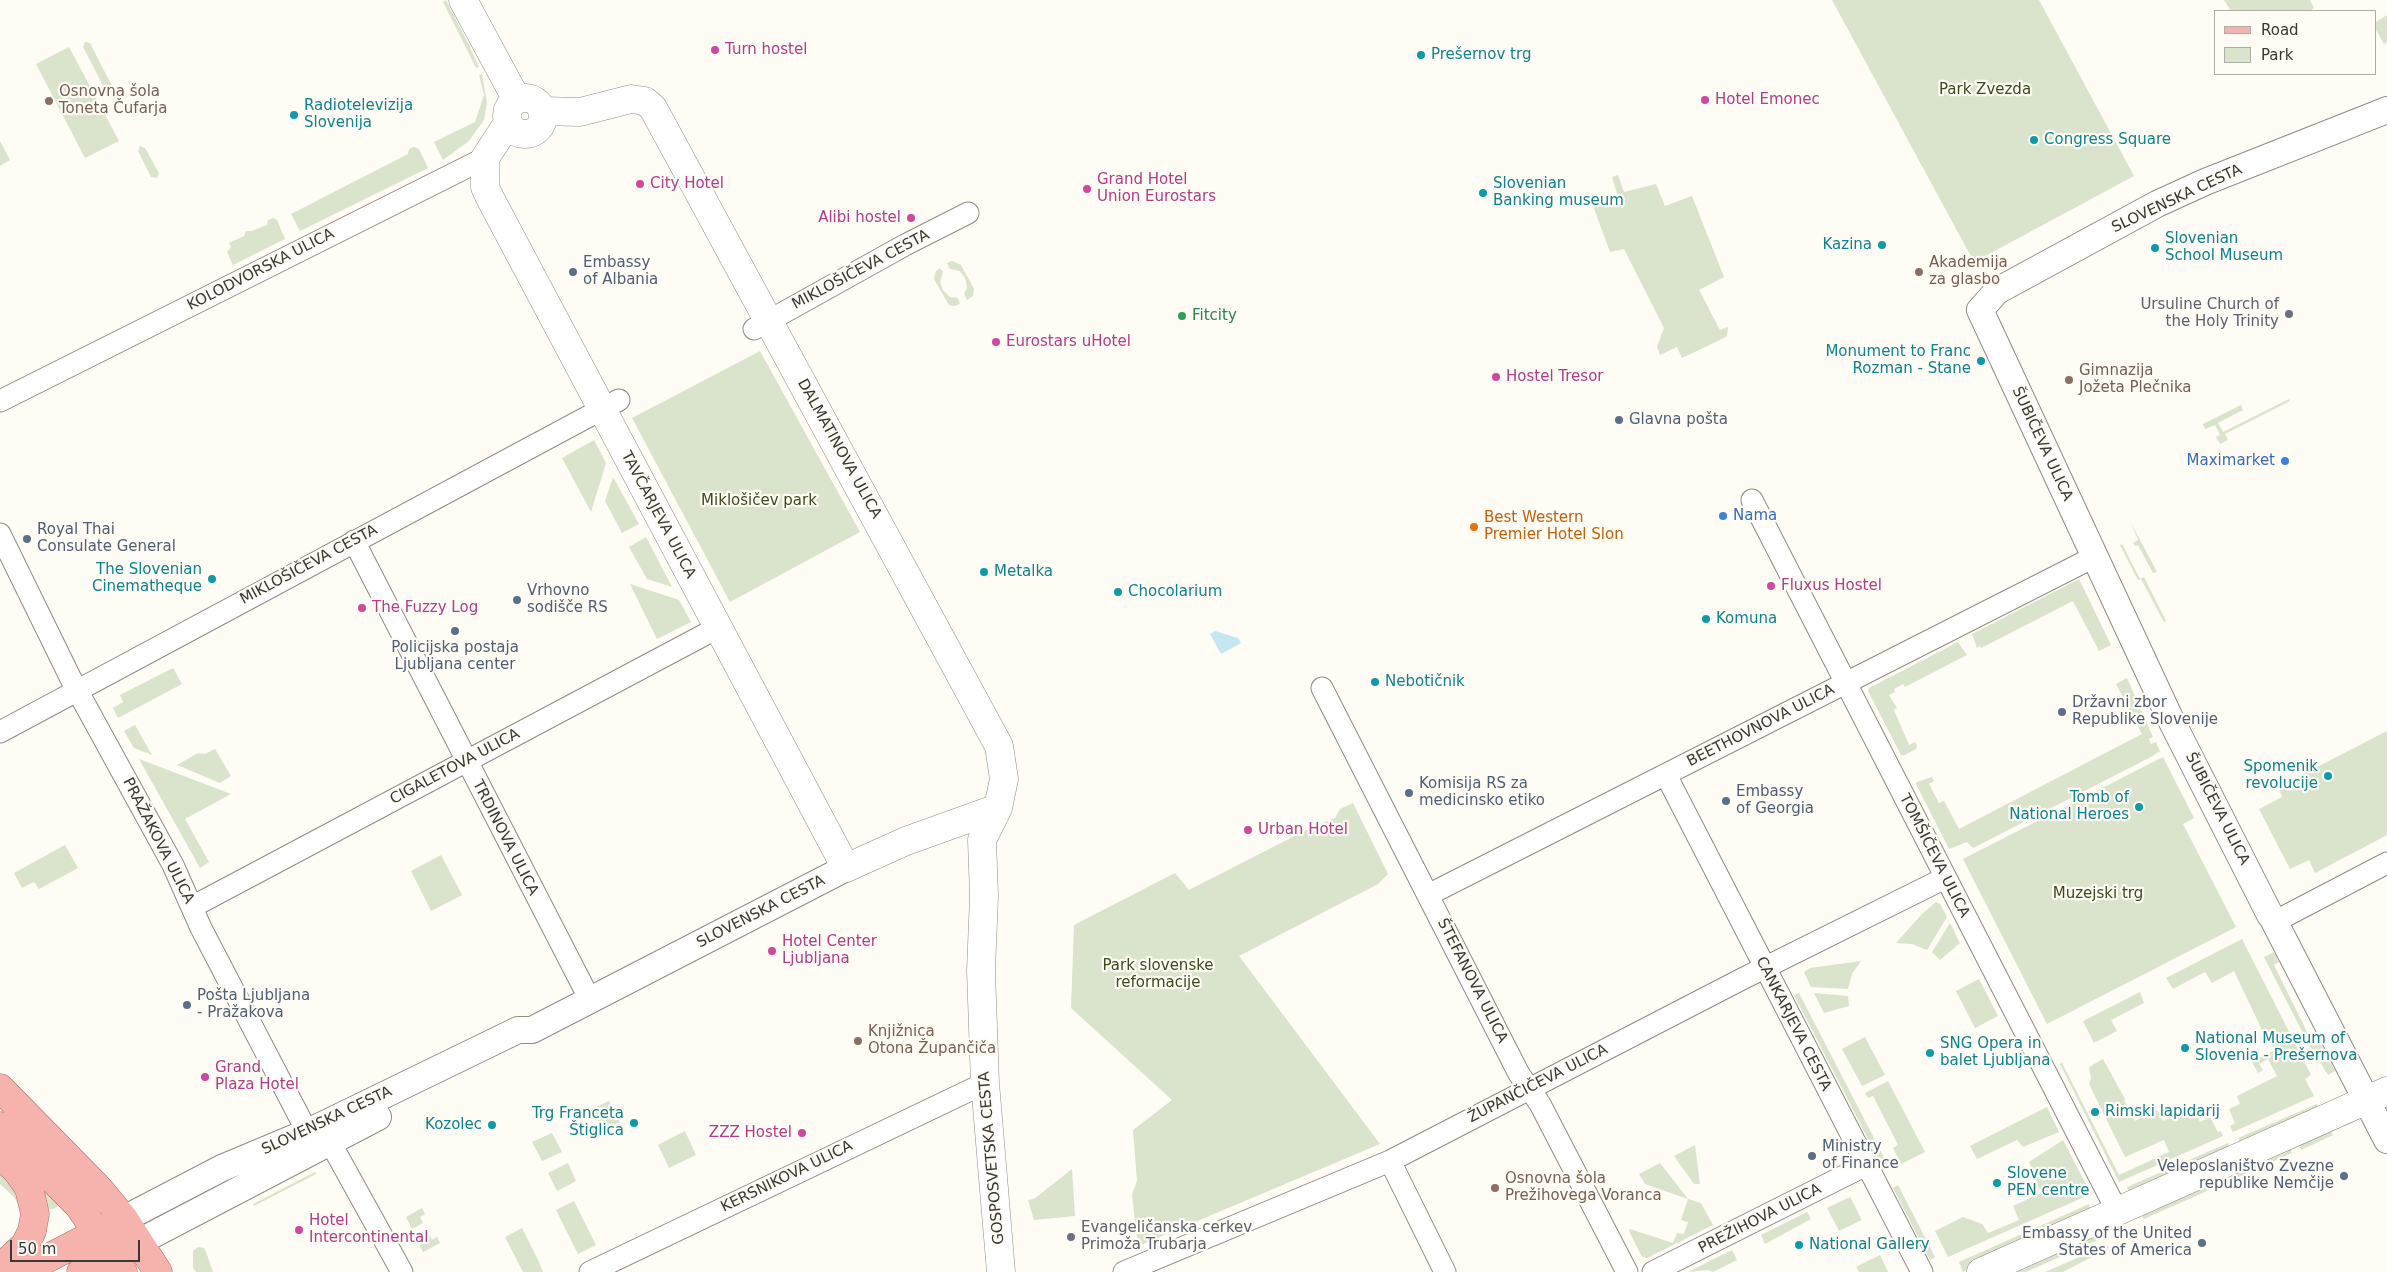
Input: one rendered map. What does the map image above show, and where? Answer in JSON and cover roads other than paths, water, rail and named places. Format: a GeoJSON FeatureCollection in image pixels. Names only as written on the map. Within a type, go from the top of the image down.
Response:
{"type":"FeatureCollection","features":[{"type":"Feature","properties":{"kind":"main road"},"geometry":{"type":"LineString","coordinates":[[463,0],[513,111],[485,158]]}},
{"type":"Feature","properties":{"kind":"main road","name":"DALMATINOVA ULICA"},"geometry":{"type":"LineString","coordinates":[[513,111],[530,99],[542,111],[580,112],[631,99],[645,101],[654,108],[761,324],[996,738],[1002,755],[1004,779],[998,808]]}},
{"type":"Feature","properties":{"kind":"main road","name":"TAVČARJEVA ULICA"},"geometry":{"type":"LineString","coordinates":[[485,158],[485,187],[490,198],[610,405],[719,627],[846,868]]}},
{"type":"Feature","properties":{"kind":"main road","name":"SLOVENSKA CESTA"},"geometry":{"type":"LineString","coordinates":[[846,868],[914,838],[998,808]]}},
{"type":"Feature","properties":{"kind":"main road","name":"GOSPOSVETSKA CESTA"},"geometry":{"type":"LineString","coordinates":[[998,808],[982,840],[984,896],[981,972],[985,1082],[1001,1272]]}},
{"type":"Feature","properties":{"kind":"main road"},"geometry":{"type":"LineString","coordinates":[[0,1088],[68,1155],[124,1219],[158,1272]]}},
{"type":"Feature","properties":{"kind":"main road"},"geometry":{"type":"LineString","coordinates":[[1981,1272],[2377,1096]]}},
{"type":"Feature","properties":{"kind":"main road"},"geometry":{"type":"LineString","coordinates":[[0,1126],[79,1206],[118,1263]]}},
{"type":"Feature","properties":{"kind":"main road"},"geometry":{"type":"LineString","coordinates":[[0,1154],[17,1171],[29,1188],[35,1214],[32,1231],[25,1245],[0,1268]]}},
{"type":"Feature","properties":{"kind":"main road"},"geometry":{"type":"LineString","coordinates":[[21,1272],[124,1219]]}},
{"type":"Feature","properties":{"kind":"main road"},"geometry":{"type":"LineString","coordinates":[[81,1272],[118,1263],[139,1242]]}},
{"type":"Feature","properties":{"kind":"street","name":"SLOVENSKA CESTA"},"geometry":{"type":"LineString","coordinates":[[1980,310],[1997,291],[2158,204],[2214,178],[2387,110]]}},
{"type":"Feature","properties":{"kind":"street","name":"KOLODVORSKA ULICA"},"geometry":{"type":"LineString","coordinates":[[0,400],[485,158]]}},
{"type":"Feature","properties":{"kind":"street","name":"MIKLOŠIČEVA CESTA"},"geometry":{"type":"LineString","coordinates":[[761,324],[905,245],[968,213]]}},
{"type":"Feature","properties":{"kind":"street","name":"ŠUBIČEVA ULICA"},"geometry":{"type":"LineString","coordinates":[[1980,310],[2169,716],[2272,918],[2377,1096],[2387,1140]]}},
{"type":"Feature","properties":{"kind":"street","name":"MIKLOŠIČEVA CESTA"},"geometry":{"type":"LineString","coordinates":[[0,732],[610,405]]}},
{"type":"Feature","properties":{"kind":"street","name":"TOMŠIČEVA ULICA"},"geometry":{"type":"LineString","coordinates":[[1752,500],[2117,1211]]}},
{"type":"Feature","properties":{"kind":"street","name":"PRAŽAKOVA ULICA"},"geometry":{"type":"LineString","coordinates":[[0,534],[77,690],[173,865],[192,907],[318,1141],[363,1202],[401,1270]]}},
{"type":"Feature","properties":{"kind":"street","name":"TRDINOVA ULICA"},"geometry":{"type":"LineString","coordinates":[[354,542],[590,1000]]}},
{"type":"Feature","properties":{"kind":"street","name":"BEETHOVNOVA ULICA"},"geometry":{"type":"LineString","coordinates":[[1428,895],[2094,556]]}},
{"type":"Feature","properties":{"kind":"street","name":"CIGALETOVA ULICA"},"geometry":{"type":"LineString","coordinates":[[192,907],[719,627]]}},
{"type":"Feature","properties":{"kind":"street","name":"ŠTEFANOVA ULICA"},"geometry":{"type":"LineString","coordinates":[[1322,688],[1519,1074],[1530,1088],[1626,1272]]}},
{"type":"Feature","properties":{"kind":"street","name":"CANKARJEVA CESTA"},"geometry":{"type":"LineString","coordinates":[[1666,774],[1764,968],[1922,1272]]}},
{"type":"Feature","properties":{"kind":"street"},"geometry":{"type":"LineString","coordinates":[[2272,918],[2387,863]]}},
{"type":"Feature","properties":{"kind":"street","name":"SLOVENSKA CESTA"},"geometry":{"type":"LineString","coordinates":[[139,1242],[318,1141],[524,1042],[532,1030],[846,868]]}},
{"type":"Feature","properties":{"kind":"street","name":"ŽUPANČIČEVA ULICA"},"geometry":{"type":"LineString","coordinates":[[1124,1272],[1390,1161],[1764,968],[1945,878]]}},
{"type":"Feature","properties":{"kind":"street","name":"KERSNIKOVA ULICA"},"geometry":{"type":"LineString","coordinates":[[590,1272],[985,1082]]}},
{"type":"Feature","properties":{"kind":"street","name":"SLOVENSKA CESTA"},"geometry":{"type":"LineString","coordinates":[[124,1219],[222,1168],[318,1141]]}},
{"type":"Feature","properties":{"kind":"street"},"geometry":{"type":"LineString","coordinates":[[1390,1161],[1445,1272]]}},
{"type":"Feature","properties":{"kind":"street","name":"PREŽIHOVA ULICA"},"geometry":{"type":"LineString","coordinates":[[1654,1272],[1866,1165]]}},
{"type":"Feature","properties":{"kind":"water"},"geometry":{"type":"Polygon","coordinates":[[[1215,631],[1238,638],[1241,643],[1221,654],[1210,634],[1215,631]]]}},
{"type":"Feature","properties":{"kind":"place","name":"Turn hostel"},"geometry":{"type":"Point","coordinates":[715,50]}},
{"type":"Feature","properties":{"kind":"place","name":"Prešernov trg"},"geometry":{"type":"Point","coordinates":[1421,55]}},
{"type":"Feature","properties":{"kind":"place","name":"Hotel Emonec"},"geometry":{"type":"Point","coordinates":[1705,100]}},
{"type":"Feature","properties":{"kind":"place","name":"Osnovna šola Toneta Čufarja"},"geometry":{"type":"Point","coordinates":[49,101]}},
{"type":"Feature","properties":{"kind":"place","name":"Radiotelevizija Slovenija"},"geometry":{"type":"Point","coordinates":[294,115]}},
{"type":"Feature","properties":{"kind":"place","name":"Congress Square"},"geometry":{"type":"Point","coordinates":[2034,140]}},
{"type":"Feature","properties":{"kind":"place","name":"City Hotel"},"geometry":{"type":"Point","coordinates":[640,184]}},
{"type":"Feature","properties":{"kind":"place","name":"Grand Hotel Union Eurostars"},"geometry":{"type":"Point","coordinates":[1087,189]}},
{"type":"Feature","properties":{"kind":"place","name":"Slovenian Banking museum"},"geometry":{"type":"Point","coordinates":[1483,193]}},
{"type":"Feature","properties":{"kind":"place","name":"Alibi hostel"},"geometry":{"type":"Point","coordinates":[911,218]}},
{"type":"Feature","properties":{"kind":"place","name":"Kazina"},"geometry":{"type":"Point","coordinates":[1882,245]}},
{"type":"Feature","properties":{"kind":"place","name":"Slovenian School Museum"},"geometry":{"type":"Point","coordinates":[2155,248]}},
{"type":"Feature","properties":{"kind":"place","name":"Embassy of Albania"},"geometry":{"type":"Point","coordinates":[573,272]}},
{"type":"Feature","properties":{"kind":"place","name":"Akademija za glasbo"},"geometry":{"type":"Point","coordinates":[1919,272]}},
{"type":"Feature","properties":{"kind":"place","name":"Ursuline Church of the Holy Trinity"},"geometry":{"type":"Point","coordinates":[2289,314]}},
{"type":"Feature","properties":{"kind":"place","name":"Fitcity"},"geometry":{"type":"Point","coordinates":[1182,316]}},
{"type":"Feature","properties":{"kind":"place","name":"Eurostars uHotel"},"geometry":{"type":"Point","coordinates":[996,342]}},
{"type":"Feature","properties":{"kind":"place","name":"Monument to Franc Rozman - Stane"},"geometry":{"type":"Point","coordinates":[1981,361]}},
{"type":"Feature","properties":{"kind":"place","name":"Hostel Tresor"},"geometry":{"type":"Point","coordinates":[1496,377]}},
{"type":"Feature","properties":{"kind":"place","name":"Gimnazija Jožeta Plečnika"},"geometry":{"type":"Point","coordinates":[2069,380]}},
{"type":"Feature","properties":{"kind":"place","name":"Glavna pošta"},"geometry":{"type":"Point","coordinates":[1619,420]}},
{"type":"Feature","properties":{"kind":"place","name":"Maximarket"},"geometry":{"type":"Point","coordinates":[2285,461]}},
{"type":"Feature","properties":{"kind":"place","name":"Nama"},"geometry":{"type":"Point","coordinates":[1723,516]}},
{"type":"Feature","properties":{"kind":"place","name":"Best Western Premier Hotel Slon"},"geometry":{"type":"Point","coordinates":[1474,527]}},
{"type":"Feature","properties":{"kind":"place","name":"Royal Thai Consulate General"},"geometry":{"type":"Point","coordinates":[27,539]}},
{"type":"Feature","properties":{"kind":"place","name":"Metalka"},"geometry":{"type":"Point","coordinates":[984,572]}},
{"type":"Feature","properties":{"kind":"place","name":"The Slovenian Cinematheque"},"geometry":{"type":"Point","coordinates":[212,579]}},
{"type":"Feature","properties":{"kind":"place","name":"Fluxus Hostel"},"geometry":{"type":"Point","coordinates":[1771,586]}},
{"type":"Feature","properties":{"kind":"place","name":"Chocolarium"},"geometry":{"type":"Point","coordinates":[1118,592]}},
{"type":"Feature","properties":{"kind":"place","name":"Vrhovno sodišče RS"},"geometry":{"type":"Point","coordinates":[517,600]}},
{"type":"Feature","properties":{"kind":"place","name":"The Fuzzy Log"},"geometry":{"type":"Point","coordinates":[362,608]}},
{"type":"Feature","properties":{"kind":"place","name":"Komuna"},"geometry":{"type":"Point","coordinates":[1706,619]}},
{"type":"Feature","properties":{"kind":"place","name":"Policijska postaja Ljubljana center"},"geometry":{"type":"Point","coordinates":[455,631]}},
{"type":"Feature","properties":{"kind":"place","name":"Nebotičnik"},"geometry":{"type":"Point","coordinates":[1375,682]}},
{"type":"Feature","properties":{"kind":"place","name":"Državni zbor Republike Slovenije"},"geometry":{"type":"Point","coordinates":[2062,712]}},
{"type":"Feature","properties":{"kind":"place","name":"Spomenik revolucije"},"geometry":{"type":"Point","coordinates":[2328,776]}},
{"type":"Feature","properties":{"kind":"place","name":"Komisija RS za medicinsko etiko"},"geometry":{"type":"Point","coordinates":[1409,793]}},
{"type":"Feature","properties":{"kind":"place","name":"Embassy of Georgia"},"geometry":{"type":"Point","coordinates":[1726,801]}},
{"type":"Feature","properties":{"kind":"place","name":"Tomb of National Heroes"},"geometry":{"type":"Point","coordinates":[2139,807]}},
{"type":"Feature","properties":{"kind":"place","name":"Urban Hotel"},"geometry":{"type":"Point","coordinates":[1248,830]}},
{"type":"Feature","properties":{"kind":"place","name":"Hotel Center Ljubljana"},"geometry":{"type":"Point","coordinates":[772,951]}},
{"type":"Feature","properties":{"kind":"place","name":"Pošta Ljubljana - Pražakova"},"geometry":{"type":"Point","coordinates":[187,1005]}},
{"type":"Feature","properties":{"kind":"place","name":"Knjižnica Otona Župančiča"},"geometry":{"type":"Point","coordinates":[858,1041]}},
{"type":"Feature","properties":{"kind":"place","name":"National Museum of Slovenia - Prešernova"},"geometry":{"type":"Point","coordinates":[2185,1048]}},
{"type":"Feature","properties":{"kind":"place","name":"SNG Opera in balet Ljubljana"},"geometry":{"type":"Point","coordinates":[1930,1053]}},
{"type":"Feature","properties":{"kind":"place","name":"Grand Plaza Hotel"},"geometry":{"type":"Point","coordinates":[205,1077]}},
{"type":"Feature","properties":{"kind":"place","name":"Rimski lapidarij"},"geometry":{"type":"Point","coordinates":[2095,1112]}},
{"type":"Feature","properties":{"kind":"place","name":"Trg Franceta Štiglica"},"geometry":{"type":"Point","coordinates":[634,1123]}},
{"type":"Feature","properties":{"kind":"place","name":"Kozolec"},"geometry":{"type":"Point","coordinates":[492,1125]}},
{"type":"Feature","properties":{"kind":"place","name":"ZZZ Hostel"},"geometry":{"type":"Point","coordinates":[802,1133]}},
{"type":"Feature","properties":{"kind":"place","name":"Ministry of Finance"},"geometry":{"type":"Point","coordinates":[1812,1156]}},
{"type":"Feature","properties":{"kind":"place","name":"Veleposlaništvo Zvezne republike Nemčije"},"geometry":{"type":"Point","coordinates":[2344,1176]}},
{"type":"Feature","properties":{"kind":"place","name":"Slovene PEN centre"},"geometry":{"type":"Point","coordinates":[1997,1183]}},
{"type":"Feature","properties":{"kind":"place","name":"Osnovna šola Prežihovega Voranca"},"geometry":{"type":"Point","coordinates":[1495,1188]}},
{"type":"Feature","properties":{"kind":"place","name":"Hotel Intercontinental"},"geometry":{"type":"Point","coordinates":[299,1230]}},
{"type":"Feature","properties":{"kind":"place","name":"Evangeličanska cerkev Primoža Trubarja"},"geometry":{"type":"Point","coordinates":[1071,1237]}},
{"type":"Feature","properties":{"kind":"place","name":"Embassy of the United States of America"},"geometry":{"type":"Point","coordinates":[2202,1243]}},
{"type":"Feature","properties":{"kind":"place","name":"National Gallery"},"geometry":{"type":"Point","coordinates":[1799,1245]}},
{"type":"Feature","properties":{"kind":"park label","name":"Park Zvezda"},"geometry":{"type":"Point","coordinates":[1985,90]}},
{"type":"Feature","properties":{"kind":"park label","name":"Miklošičev park"},"geometry":{"type":"Point","coordinates":[759,501]}},
{"type":"Feature","properties":{"kind":"park label","name":"Muzejski trg"},"geometry":{"type":"Point","coordinates":[2098,894]}},
{"type":"Feature","properties":{"kind":"park label","name":"Park slovenske reformacije"},"geometry":{"type":"Point","coordinates":[1158,974]}}]}
